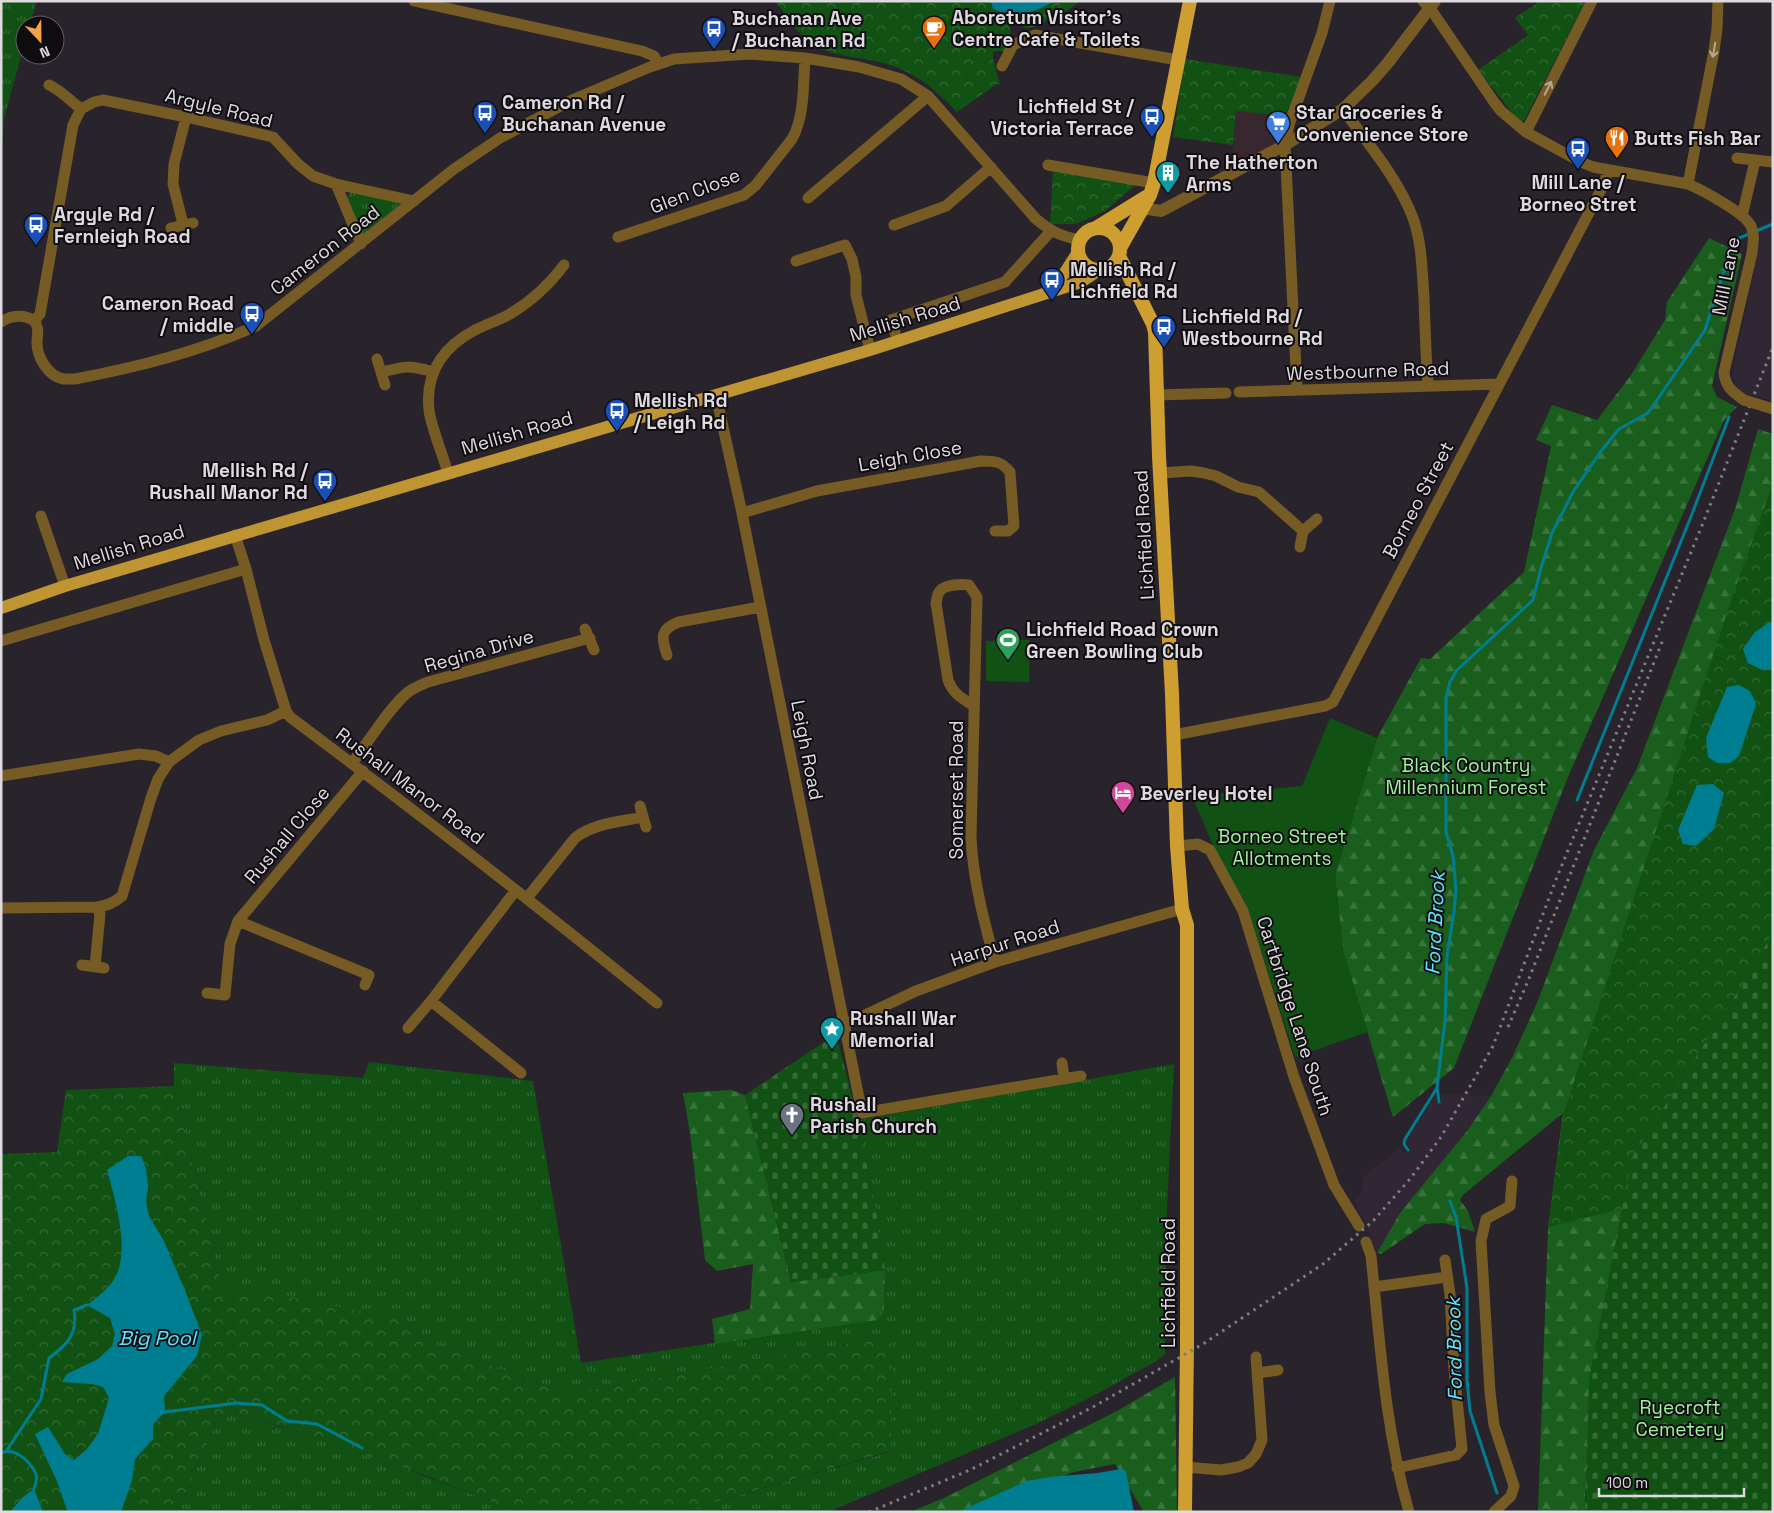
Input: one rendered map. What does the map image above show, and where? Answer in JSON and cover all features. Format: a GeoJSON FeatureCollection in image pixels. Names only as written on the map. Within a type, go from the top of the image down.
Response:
{"type":"FeatureCollection","features":[{"type":"Feature","properties":{"kind":"highway"},"geometry":{"type":"LineString","coordinates":[[1103,269],[1115,263],[1152,189],[1190,1]]}},
{"type":"Feature","properties":{"kind":"highway"},"geometry":{"type":"LineString","coordinates":[[1134,283],[1103,269],[1092,268],[1084,264],[1079,246],[1088,232],[1152,189]]}},
{"type":"Feature","properties":{"kind":"highway"},"geometry":{"type":"LineString","coordinates":[[1096,228],[1103,228],[1113,233],[1117,238],[1120,252]]}},
{"type":"Feature","properties":{"kind":"highway","name":"Lichfield Road"},"geometry":{"type":"LineString","coordinates":[[1120,252],[1153,324],[1174,735],[1177,846],[1182,909],[1187,925],[1187,1374],[1185,1512]]}},
{"type":"Feature","properties":{"kind":"main road","name":"Mellish Road"},"geometry":{"type":"LineString","coordinates":[[1044,295],[1064,274],[1079,246]]}},
{"type":"Feature","properties":{"kind":"main road","name":"Mellish Road"},"geometry":{"type":"LineString","coordinates":[[1,608],[65,586],[235,535],[870,350],[1044,295],[1081,282],[1103,269]]}},
{"type":"Feature","properties":{"kind":"street"},"geometry":{"type":"LineString","coordinates":[[414,1],[642,51],[654,56],[654,66]]}},
{"type":"Feature","properties":{"kind":"street"},"geometry":{"type":"LineString","coordinates":[[1297,390],[1285,145],[1289,125],[1322,33],[1330,1]]}},
{"type":"Feature","properties":{"kind":"street"},"geometry":{"type":"LineString","coordinates":[[1526,132],[1592,1]]}},
{"type":"Feature","properties":{"kind":"street"},"geometry":{"type":"LineString","coordinates":[[1688,184],[1718,29],[1718,1]]}},
{"type":"Feature","properties":{"kind":"street"},"geometry":{"type":"LineString","coordinates":[[1142,208],[1161,212],[1285,145],[1343,109],[1387,64],[1429,4]]}},
{"type":"Feature","properties":{"kind":"street","name":"Mill Lane"},"geometry":{"type":"LineString","coordinates":[[1429,4],[1494,102],[1526,132],[1581,162],[1594,167],[1688,184],[1704,192],[1746,220],[1754,237],[1724,372],[1726,384],[1732,391],[1744,400],[1773,409]]}},
{"type":"Feature","properties":{"kind":"street"},"geometry":{"type":"LineString","coordinates":[[1002,66],[1013,45],[1035,35],[1178,60]]}},
{"type":"Feature","properties":{"kind":"street","name":"Cameron Road"},"geometry":{"type":"LineString","coordinates":[[34,321],[38,330],[38,352],[41,361],[52,373],[63,379],[75,379],[149,364],[193,351],[256,326],[454,169],[500,138],[572,100],[674,59],[750,54],[805,58],[880,72],[902,79],[928,96],[1036,219],[1051,231]]}},
{"type":"Feature","properties":{"kind":"street","name":"Glen Close"},"geometry":{"type":"LineString","coordinates":[[625,239],[744,195],[756,186],[796,131],[800,120],[805,58]]}},
{"type":"Feature","properties":{"kind":"street"},"geometry":{"type":"LineString","coordinates":[[1,322],[16,316],[30,317],[34,321],[40,314],[73,125],[81,109],[55,86]]}},
{"type":"Feature","properties":{"kind":"street"},"geometry":{"type":"LineString","coordinates":[[808,198],[928,96]]}},
{"type":"Feature","properties":{"kind":"street","name":"Argyle Road"},"geometry":{"type":"LineString","coordinates":[[81,109],[94,102],[103,100],[274,137],[298,164],[313,176],[336,184],[414,201]]}},
{"type":"Feature","properties":{"kind":"street"},"geometry":{"type":"LineString","coordinates":[[1343,109],[1389,173],[1406,202],[1413,219],[1419,239],[1422,268],[1428,386]]}},
{"type":"Feature","properties":{"kind":"street"},"geometry":{"type":"LineString","coordinates":[[171,228],[188,224],[173,184],[174,164],[186,117]]}},
{"type":"Feature","properties":{"kind":"street"},"geometry":{"type":"LineString","coordinates":[[1737,158],[1773,162]]}},
{"type":"Feature","properties":{"kind":"street"},"geometry":{"type":"LineString","coordinates":[[1746,220],[1755,161]]}},
{"type":"Feature","properties":{"kind":"street"},"geometry":{"type":"LineString","coordinates":[[1048,165],[1152,189]]}},
{"type":"Feature","properties":{"kind":"street"},"geometry":{"type":"LineString","coordinates":[[894,225],[946,206],[991,167]]}},
{"type":"Feature","properties":{"kind":"street","name":"Borneo Street"},"geometry":{"type":"LineString","coordinates":[[1174,735],[1325,706],[1333,702],[1604,184],[1608,170]]}},
{"type":"Feature","properties":{"kind":"street"},"geometry":{"type":"LineString","coordinates":[[336,184],[361,244]]}},
{"type":"Feature","properties":{"kind":"street"},"geometry":{"type":"LineString","coordinates":[[895,333],[891,320],[1006,282],[1051,231],[1079,246]]}},
{"type":"Feature","properties":{"kind":"street"},"geometry":{"type":"LineString","coordinates":[[796,261],[845,245],[852,259],[856,277],[856,295],[870,350]]}},
{"type":"Feature","properties":{"kind":"street"},"geometry":{"type":"LineString","coordinates":[[448,473],[430,412],[429,392],[433,372],[447,350],[459,339],[509,314],[559,282],[564,266]]}},
{"type":"Feature","properties":{"kind":"street"},"geometry":{"type":"LineString","coordinates":[[377,359],[385,385]]}},
{"type":"Feature","properties":{"kind":"street"},"geometry":{"type":"LineString","coordinates":[[382,372],[414,366],[433,372]]}},
{"type":"Feature","properties":{"kind":"street","name":"Westbourne Road"},"geometry":{"type":"LineString","coordinates":[[1239,392],[1499,384]]}},
{"type":"Feature","properties":{"kind":"street"},"geometry":{"type":"LineString","coordinates":[[1156,395],[1226,393]]}},
{"type":"Feature","properties":{"kind":"street","name":"Leigh Road"},"geometry":{"type":"LineString","coordinates":[[716,395],[742,513],[862,1113],[1064,1078]]}},
{"type":"Feature","properties":{"kind":"street","name":"Leigh Close"},"geometry":{"type":"LineString","coordinates":[[742,513],[817,491],[981,461],[998,461],[1005,465],[1010,472],[1014,526],[1008,531],[995,531]]}},
{"type":"Feature","properties":{"kind":"street"},"geometry":{"type":"LineString","coordinates":[[1160,473],[1191,471],[1204,473],[1216,476],[1238,487],[1251,489],[1265,497],[1302,531]]}},
{"type":"Feature","properties":{"kind":"street"},"geometry":{"type":"LineString","coordinates":[[41,516],[65,586]]}},
{"type":"Feature","properties":{"kind":"street"},"geometry":{"type":"LineString","coordinates":[[1300,547],[1302,531],[1317,520]]}},
{"type":"Feature","properties":{"kind":"street"},"geometry":{"type":"LineString","coordinates":[[1,908],[97,907],[115,902],[122,896],[151,798],[158,780],[169,762],[199,740],[221,731],[267,720],[286,711],[235,535]]}},
{"type":"Feature","properties":{"kind":"street"},"geometry":{"type":"LineString","coordinates":[[1,641],[246,569]]}},
{"type":"Feature","properties":{"kind":"street","name":"Somerset Road"},"geometry":{"type":"LineString","coordinates":[[974,706],[955,694],[948,680],[936,603],[939,592],[943,588],[963,584],[969,586],[977,597],[971,837],[972,865],[995,962]]}},
{"type":"Feature","properties":{"kind":"street"},"geometry":{"type":"LineString","coordinates":[[668,652],[663,635],[664,630],[670,625],[760,607]]}},
{"type":"Feature","properties":{"kind":"street","name":"Regina Drive"},"geometry":{"type":"LineString","coordinates":[[352,764],[395,707],[408,693],[417,687],[587,634],[594,650]]}},
{"type":"Feature","properties":{"kind":"street","name":"Rushall Manor Road"},"geometry":{"type":"LineString","coordinates":[[286,711],[290,717],[527,898],[658,1003]]}},
{"type":"Feature","properties":{"kind":"street"},"geometry":{"type":"LineString","coordinates":[[1,776],[139,754],[156,756],[169,762]]}},
{"type":"Feature","properties":{"kind":"street","name":"Rushall Close"},"geometry":{"type":"LineString","coordinates":[[207,993],[225,995],[230,944],[238,922],[363,771]]}},
{"type":"Feature","properties":{"kind":"street"},"geometry":{"type":"LineString","coordinates":[[527,898],[575,838],[582,833],[600,825],[643,817]]}},
{"type":"Feature","properties":{"kind":"street","name":"Cartbridge Lane South"},"geometry":{"type":"LineString","coordinates":[[1177,846],[1198,844],[1210,850],[1243,911],[1294,1077],[1334,1185],[1359,1226]]}},
{"type":"Feature","properties":{"kind":"street"},"geometry":{"type":"LineString","coordinates":[[408,1028],[516,890]]}},
{"type":"Feature","properties":{"kind":"street"},"geometry":{"type":"LineString","coordinates":[[82,965],[100,967],[100,914],[97,907]]}},
{"type":"Feature","properties":{"kind":"street","name":"Harpur Road"},"geometry":{"type":"LineString","coordinates":[[844,1025],[916,991],[995,962],[1182,909]]}},
{"type":"Feature","properties":{"kind":"street"},"geometry":{"type":"LineString","coordinates":[[238,922],[369,976],[365,985]]}},
{"type":"Feature","properties":{"kind":"street"},"geometry":{"type":"LineString","coordinates":[[431,1001],[499,1062],[521,1073]]}},
{"type":"Feature","properties":{"kind":"street"},"geometry":{"type":"LineString","coordinates":[[1062,1063],[1064,1078],[1080,1076]]}},
{"type":"Feature","properties":{"kind":"street"},"geometry":{"type":"LineString","coordinates":[[1494,1512],[1511,1496],[1514,1486],[1494,1424],[1490,1392],[1481,1241],[1486,1219],[1510,1206],[1512,1181]]}},
{"type":"Feature","properties":{"kind":"street"},"geometry":{"type":"LineString","coordinates":[[1366,1242],[1371,1256],[1382,1369],[1397,1468],[1409,1512]]}},
{"type":"Feature","properties":{"kind":"street"},"geometry":{"type":"LineString","coordinates":[[1397,1468],[1456,1455],[1462,1449],[1454,1369],[1450,1294],[1445,1260]]}},
{"type":"Feature","properties":{"kind":"street"},"geometry":{"type":"LineString","coordinates":[[1374,1287],[1447,1278]]}},
{"type":"Feature","properties":{"kind":"street"},"geometry":{"type":"LineString","coordinates":[[1185,1468],[1221,1470],[1238,1467],[1248,1463],[1256,1454],[1262,1440],[1256,1357]]}},
{"type":"Feature","properties":{"kind":"street"},"geometry":{"type":"LineString","coordinates":[[1258,1373],[1278,1370]]}},
{"type":"Feature","properties":{"kind":"shaded area"},"geometry":{"type":"Polygon","coordinates":[[[1236,110],[1288,116],[1280,145],[1236,167],[1233,150],[1236,110]]]}},
{"type":"Feature","properties":{"kind":"shaded area"},"geometry":{"type":"Polygon","coordinates":[[[1773,216],[1773,402],[1746,393],[1737,387],[1733,377],[1733,369],[1758,253],[1760,237],[1757,228],[1767,223],[1773,216]]]}},
{"type":"Feature","properties":{"kind":"shaded area"},"geometry":{"type":"Polygon","coordinates":[[[1442,1093],[1491,1096],[1442,1163],[1381,1254],[1377,1253],[1354,1200],[1362,1190],[1363,1177],[1399,1148],[1406,1153],[1411,1149],[1407,1139],[1436,1095],[1437,1102],[1441,1101],[1442,1093]]]}},
{"type":"Feature","properties":{"kind":"green space"},"geometry":{"type":"Polygon","coordinates":[[[1,1],[37,1],[32,15],[15,15],[15,65],[19,65],[4,119],[1,165],[1,1]]]}},
{"type":"Feature","properties":{"kind":"green space"},"geometry":{"type":"Polygon","coordinates":[[[775,1],[1082,1],[1064,13],[1034,27],[1025,28],[1014,22],[1009,26],[1013,42],[1005,51],[993,52],[1000,85],[997,84],[957,112],[922,81],[903,70],[880,62],[834,53],[817,47],[800,33],[775,1]]]}},
{"type":"Feature","properties":{"kind":"green space"},"geometry":{"type":"Polygon","coordinates":[[[1540,1],[1580,1],[1584,4],[1524,121],[1518,120],[1478,70],[1528,35],[1515,18],[1540,1]]]}},
{"type":"Feature","properties":{"kind":"green space"},"geometry":{"type":"Polygon","coordinates":[[[1185,59],[1301,77],[1288,116],[1236,111],[1233,145],[1173,137],[1185,59]]]}},
{"type":"Feature","properties":{"kind":"green space"},"geometry":{"type":"Polygon","coordinates":[[[1053,169],[1140,181],[1105,211],[1076,224],[1050,224],[1053,169]]]}},
{"type":"Feature","properties":{"kind":"green space"},"geometry":{"type":"Polygon","coordinates":[[[354,191],[398,201],[401,204],[364,235],[361,232],[348,198],[349,193],[354,191]]]}},
{"type":"Feature","properties":{"kind":"green space","name":"Black Country Millennium Forest"},"geometry":{"type":"Polygon","coordinates":[[[1709,238],[1742,254],[1712,386],[1717,397],[1737,407],[1724,420],[1568,777],[1454,1068],[1393,1117],[1343,951],[1335,875],[1377,738],[1421,658],[1430,659],[1524,572],[1551,446],[1536,440],[1552,405],[1597,420],[1631,375],[1665,320],[1667,302],[1709,238]]]}},
{"type":"Feature","properties":{"kind":"green space"},"geometry":{"type":"Polygon","coordinates":[[[1758,429],[1773,434],[1773,934],[1585,1492],[1585,1512],[1538,1512],[1548,1227],[1563,1113],[1463,1195],[1460,1200],[1468,1211],[1475,1232],[1444,1223],[1425,1224],[1381,1254],[1377,1253],[1400,1213],[1467,1131],[1491,1096],[1512,1058],[1537,1003],[1594,850],[1637,768],[1735,509],[1758,429]]]}},
{"type":"Feature","properties":{"kind":"green space"},"geometry":{"type":"Polygon","coordinates":[[[1773,483],[1773,932],[1749,974],[1632,1157],[1622,1209],[1548,1227],[1564,1112],[1729,606],[1773,483]]]}},
{"type":"Feature","properties":{"kind":"green space","name":"Lichfield Road Crown Green Bowling Club"},"geometry":{"type":"Polygon","coordinates":[[[1030,640],[1029,682],[986,681],[986,641],[1030,640]]]}},
{"type":"Feature","properties":{"kind":"green space","name":"Borneo Street Allotments"},"geometry":{"type":"Polygon","coordinates":[[[1330,718],[1377,738],[1335,875],[1343,951],[1368,1032],[1295,1057],[1248,909],[1215,850],[1192,796],[1302,786],[1330,718]]]}},
{"type":"Feature","properties":{"kind":"green space","name":"Ryecroft Cemetery"},"geometry":{"type":"Polygon","coordinates":[[[1773,932],[1773,1512],[1585,1512],[1589,1379],[1632,1157],[1749,974],[1773,932]]]}},
{"type":"Feature","properties":{"kind":"green space"},"geometry":{"type":"Polygon","coordinates":[[[836,1034],[858,1120],[876,1211],[885,1270],[791,1282],[745,1095],[836,1034]]]}},
{"type":"Feature","properties":{"kind":"green space"},"geometry":{"type":"Polygon","coordinates":[[[369,1062],[533,1081],[581,1363],[781,1333],[884,1312],[885,1270],[876,1211],[858,1120],[1174,1064],[1166,1230],[1165,1354],[1155,1362],[1087,1399],[1034,1425],[828,1512],[681,1512],[890,1452],[892,1336],[567,1394],[426,1341],[394,1318],[223,1291],[174,1086],[174,1063],[363,1078],[369,1062]]]}},
{"type":"Feature","properties":{"kind":"green space"},"geometry":{"type":"Polygon","coordinates":[[[174,1086],[223,1291],[266,1292],[394,1318],[426,1341],[567,1394],[892,1336],[891,1451],[681,1512],[517,1512],[427,1476],[281,1426],[233,1413],[219,1416],[177,1512],[1,1512],[1,1154],[57,1152],[66,1090],[174,1086]]]}},
{"type":"Feature","properties":{"kind":"green space"},"geometry":{"type":"Polygon","coordinates":[[[731,1090],[745,1095],[791,1282],[885,1270],[884,1312],[877,1320],[715,1344],[712,1319],[750,1309],[753,1264],[717,1271],[705,1260],[690,1133],[683,1093],[731,1090]]]}},
{"type":"Feature","properties":{"kind":"green space"},"geometry":{"type":"Polygon","coordinates":[[[1175,1377],[1177,1512],[1144,1512],[1115,1464],[1074,1472],[972,1512],[910,1512],[944,1498],[1117,1411],[1175,1377]]]}},
{"type":"Feature","properties":{"kind":"green space"},"geometry":{"type":"Polygon","coordinates":[[[233,1413],[305,1434],[376,1458],[517,1512],[177,1512],[219,1416],[233,1413]]]}},
{"type":"Feature","properties":{"kind":"water"},"geometry":{"type":"Polygon","coordinates":[[[991,1],[1056,1],[1032,12],[1012,14],[993,9],[991,1]]]}},
{"type":"Feature","properties":{"kind":"water"},"geometry":{"type":"Polygon","coordinates":[[[1770,622],[1773,623],[1773,670],[1762,670],[1748,663],[1743,649],[1755,632],[1770,622]]]}},
{"type":"Feature","properties":{"kind":"water"},"geometry":{"type":"Polygon","coordinates":[[[1739,685],[1750,691],[1756,704],[1739,756],[1730,763],[1717,763],[1708,757],[1706,738],[1727,687],[1739,685]]]}},
{"type":"Feature","properties":{"kind":"water"},"geometry":{"type":"Polygon","coordinates":[[[1713,784],[1724,793],[1714,829],[1696,846],[1683,844],[1678,830],[1697,785],[1713,784]]]}},
{"type":"Feature","properties":{"kind":"water","name":"Big Pool"},"geometry":{"type":"Polygon","coordinates":[[[128,1156],[141,1156],[146,1168],[148,1186],[146,1201],[149,1216],[164,1241],[202,1335],[197,1356],[164,1396],[165,1412],[153,1424],[153,1439],[135,1459],[132,1480],[121,1512],[68,1512],[56,1479],[35,1434],[48,1427],[65,1454],[74,1460],[87,1449],[98,1434],[109,1398],[103,1387],[92,1384],[62,1382],[67,1374],[98,1359],[112,1346],[115,1334],[110,1318],[87,1305],[108,1287],[117,1274],[122,1250],[120,1222],[107,1170],[128,1156]]]}},
{"type":"Feature","properties":{"kind":"water"},"geometry":{"type":"Polygon","coordinates":[[[1121,1469],[1126,1471],[1134,1512],[958,1512],[1027,1481],[1121,1469]]]}},
{"type":"Feature","properties":{"kind":"water"},"geometry":{"type":"Polygon","coordinates":[[[34,1489],[43,1512],[10,1512],[23,1497],[34,1489]]]}},
{"type":"Feature","properties":{"kind":"waterway","name":"Ford Brook"},"geometry":{"type":"LineString","coordinates":[[1439,1102],[1437,1087],[1445,1021],[1447,956],[1456,889],[1453,856],[1446,832],[1446,698],[1450,682],[1457,670],[1533,600],[1552,533],[1573,492],[1601,451],[1619,429],[1648,413],[1705,330],[1729,255],[1737,239],[1773,224]]}},
{"type":"Feature","properties":{"kind":"waterway"},"geometry":{"type":"LineString","coordinates":[[1577,800],[1729,417]]}},
{"type":"Feature","properties":{"kind":"waterway","name":"Ford Brook"},"geometry":{"type":"LineString","coordinates":[[1408,1150],[1404,1144],[1405,1139],[1437,1088]]}},
{"type":"Feature","properties":{"kind":"waterway","name":"Ford Brook"},"geometry":{"type":"LineString","coordinates":[[1450,1201],[1456,1217],[1467,1288],[1467,1380],[1470,1411],[1497,1493]]}},
{"type":"Feature","properties":{"kind":"waterway"},"geometry":{"type":"LineString","coordinates":[[7,1450],[41,1399],[49,1358],[70,1338],[74,1326],[74,1310],[87,1305]]}},
{"type":"Feature","properties":{"kind":"waterway"},"geometry":{"type":"LineString","coordinates":[[165,1412],[237,1403],[262,1405],[287,1421],[317,1424],[362,1448]]}},
{"type":"Feature","properties":{"kind":"waterway"},"geometry":{"type":"LineString","coordinates":[[1,1453],[12,1452],[22,1456],[30,1464],[37,1476],[34,1489]]}},
{"type":"Feature","properties":{"kind":"railway"},"geometry":{"type":"LineString","coordinates":[[869,1512],[970,1470],[1093,1407],[1203,1344],[1323,1264],[1373,1221],[1410,1179],[1441,1137],[1493,1046],[1557,877],[1703,523],[1773,347]]}},
{"type":"Feature","properties":{"kind":"railway"},"geometry":{"type":"LineString","coordinates":[[1508,1027],[1664,637]]}},
{"type":"Feature","properties":{"kind":"place","name":"Aboretum Visitor's Centre Cafe & Toilets"},"geometry":{"type":"Point","coordinates":[934,49]}},
{"type":"Feature","properties":{"kind":"place","name":"Buchanan Ave / Buchanan Rd"},"geometry":{"type":"Point","coordinates":[714,50]}},
{"type":"Feature","properties":{"kind":"place","name":"Cameron Rd / Buchanan Avenue"},"geometry":{"type":"Point","coordinates":[485,134]}},
{"type":"Feature","properties":{"kind":"place","name":"Lichfield St / Victoria Terrace"},"geometry":{"type":"Point","coordinates":[1152,138]}},
{"type":"Feature","properties":{"kind":"place","name":"Star Groceries & Convenience Store"},"geometry":{"type":"Point","coordinates":[1278,144]}},
{"type":"Feature","properties":{"kind":"place","name":"Butts Fish Bar"},"geometry":{"type":"Point","coordinates":[1617,159]}},
{"type":"Feature","properties":{"kind":"place","name":"Mill Lane / Borneo Stret"},"geometry":{"type":"Point","coordinates":[1578,170]}},
{"type":"Feature","properties":{"kind":"place","name":"The Hatherton Arms"},"geometry":{"type":"Point","coordinates":[1168,194]}},
{"type":"Feature","properties":{"kind":"place","name":"Argyle Rd / Fernleigh Road"},"geometry":{"type":"Point","coordinates":[36,246]}},
{"type":"Feature","properties":{"kind":"place","name":"Mellish Rd / Lichfield Rd"},"geometry":{"type":"Point","coordinates":[1052,301]}},
{"type":"Feature","properties":{"kind":"place","name":"Cameron Road / middle"},"geometry":{"type":"Point","coordinates":[252,335]}},
{"type":"Feature","properties":{"kind":"place","name":"Lichfield Rd / Westbourne Rd"},"geometry":{"type":"Point","coordinates":[1164,348]}},
{"type":"Feature","properties":{"kind":"place","name":"Mellish Rd / Leigh Rd"},"geometry":{"type":"Point","coordinates":[617,432]}},
{"type":"Feature","properties":{"kind":"place","name":"Mellish Rd / Rushall Manor Rd"},"geometry":{"type":"Point","coordinates":[325,502]}},
{"type":"Feature","properties":{"kind":"place","name":"Lichfield Road Crown Green Bowling Club"},"geometry":{"type":"Point","coordinates":[1008,661]}},
{"type":"Feature","properties":{"kind":"place","name":"Beverley Hotel"},"geometry":{"type":"Point","coordinates":[1123,814]}},
{"type":"Feature","properties":{"kind":"place","name":"Rushall War Memorial"},"geometry":{"type":"Point","coordinates":[832,1050]}},
{"type":"Feature","properties":{"kind":"place","name":"Rushall Parish Church"},"geometry":{"type":"Point","coordinates":[792,1136]}}]}
